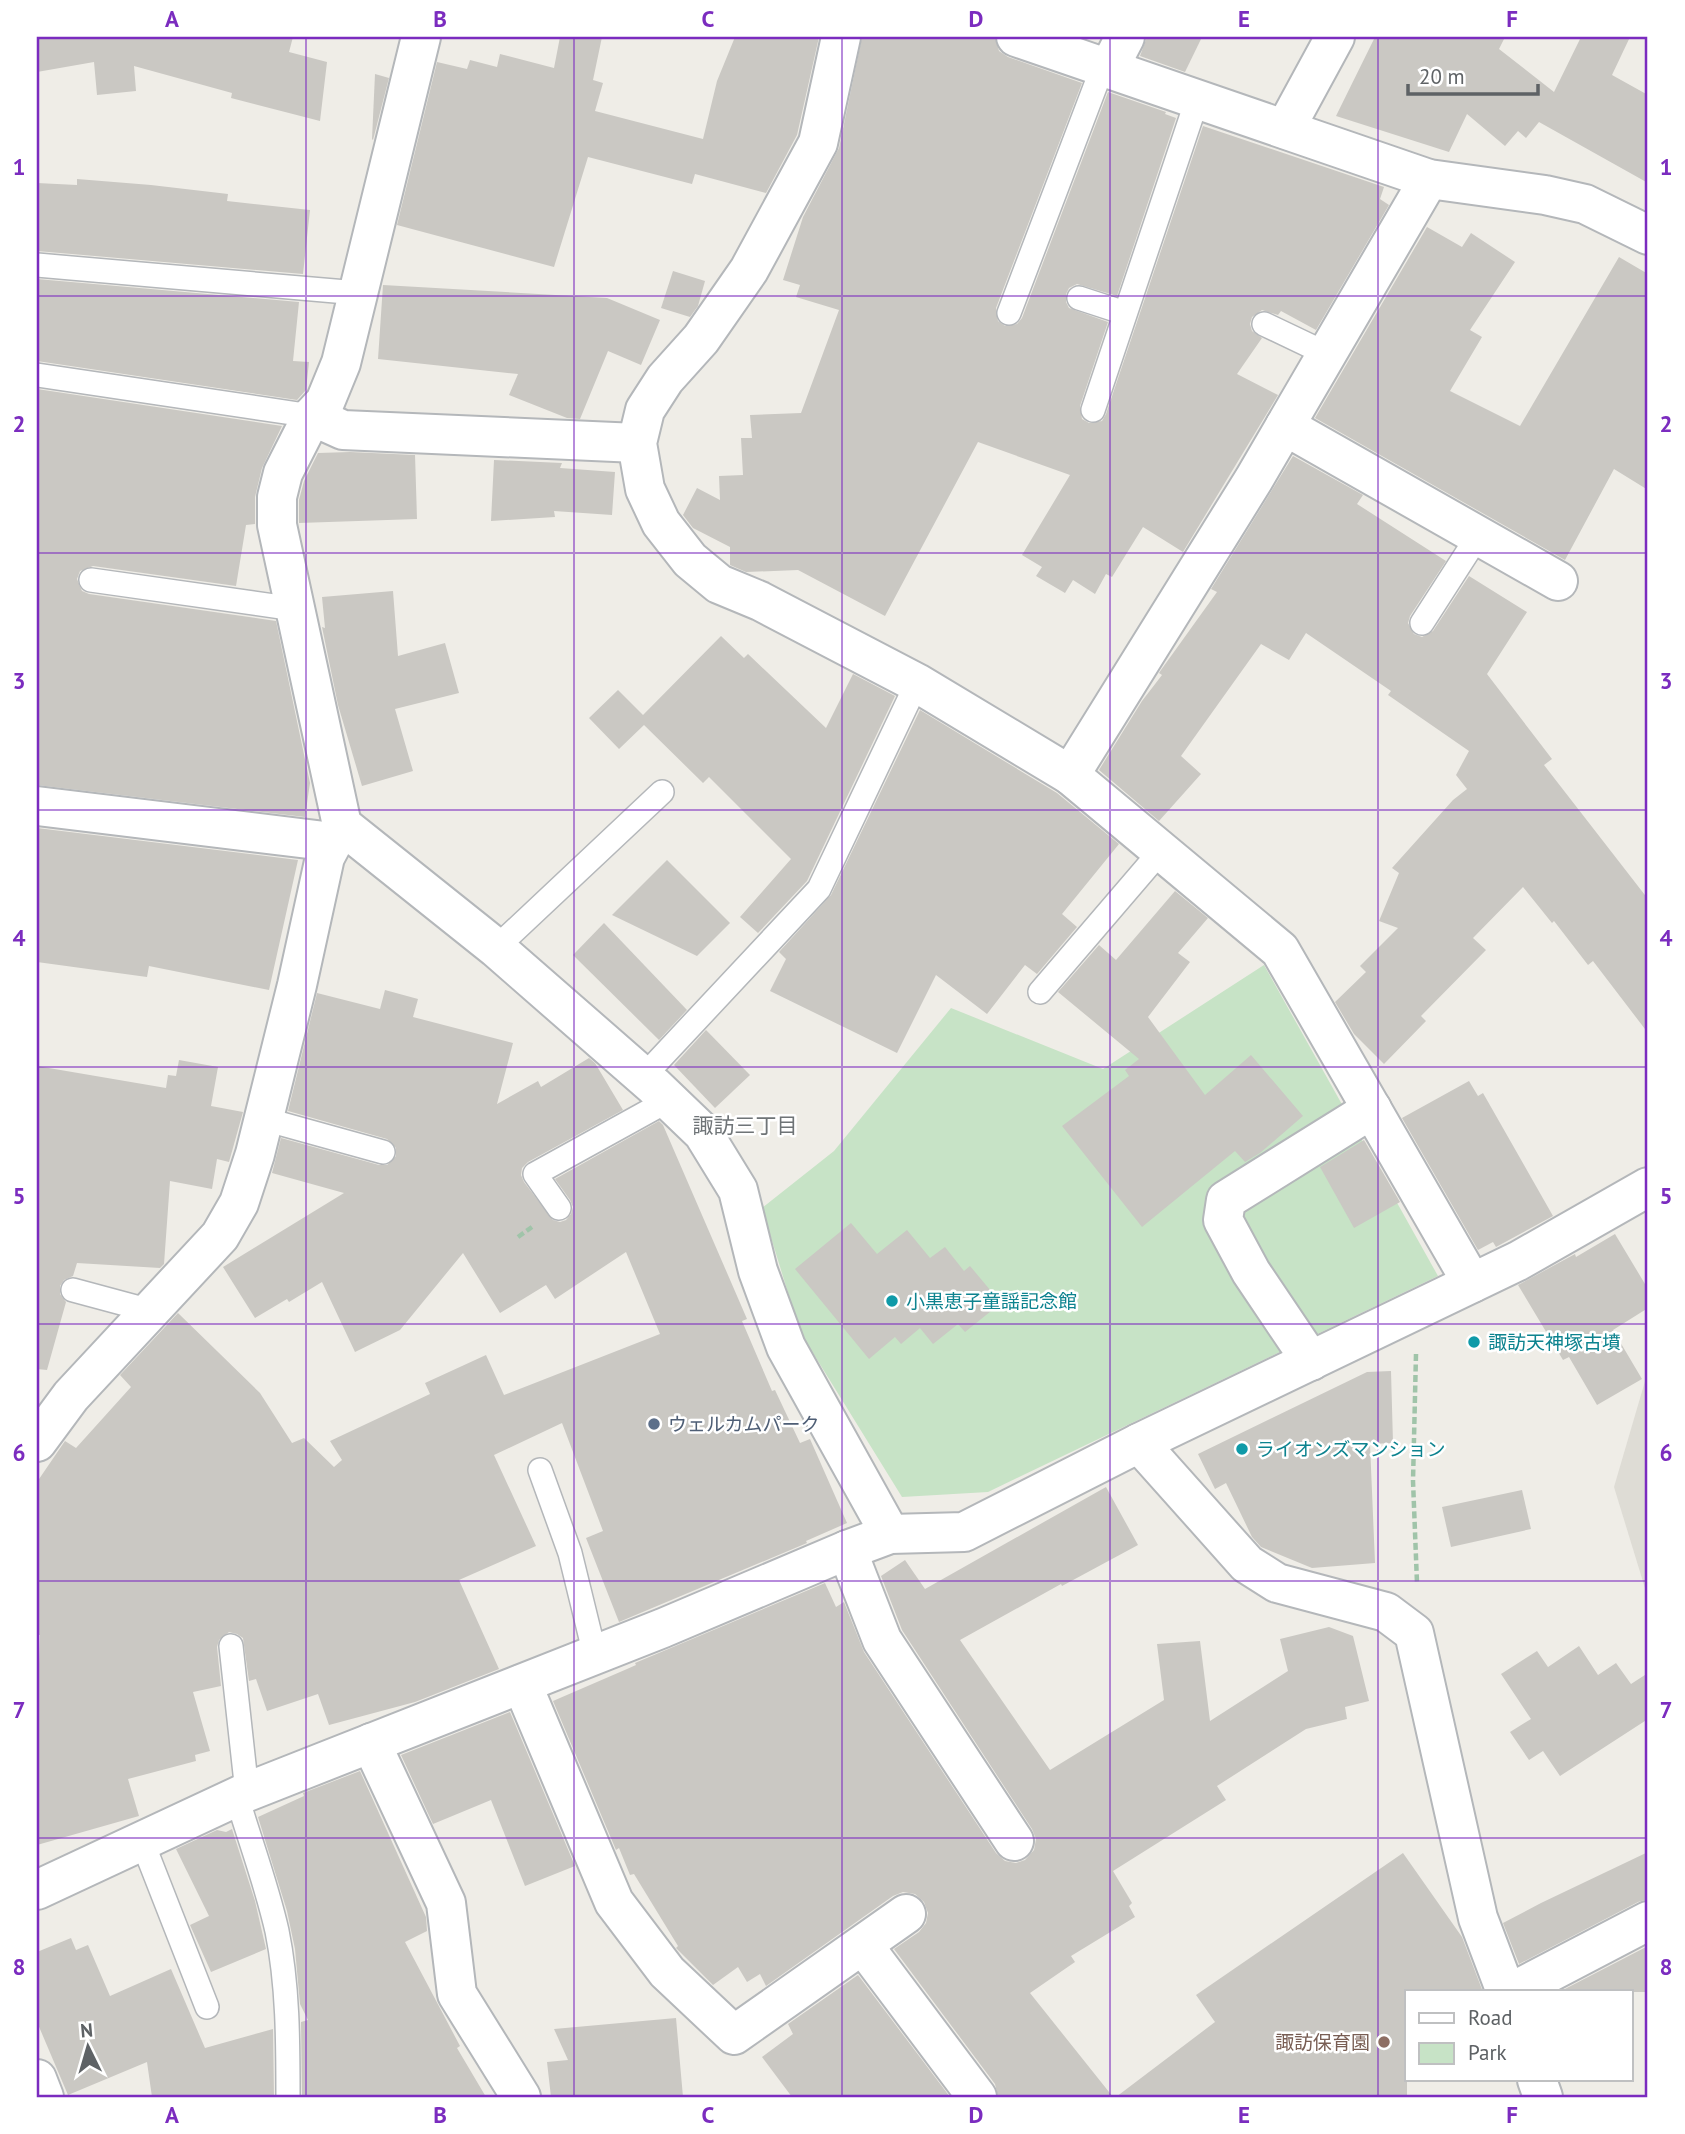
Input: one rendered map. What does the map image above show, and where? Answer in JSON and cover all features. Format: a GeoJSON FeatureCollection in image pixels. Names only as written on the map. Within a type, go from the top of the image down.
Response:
{"type":"FeatureCollection","features":[{"type":"Feature","properties":{"kind":"street"},"geometry":{"type":"LineString","coordinates":[[37,1441],[71,1396],[220,1236],[239,1203],[264,1119],[325,857],[338,834],[277,525],[277,497],[283,473],[312,416],[325,402],[341,363],[421,37]]}},
{"type":"Feature","properties":{"kind":"street"},"geometry":{"type":"LineString","coordinates":[[841,37],[818,144],[749,270],[701,339],[665,379],[645,410],[637,443],[645,489],[661,523],[690,560],[719,584],[760,601],[917,683],[1070,775],[1280,950],[1472,1283]]}},
{"type":"Feature","properties":{"kind":"street"},"geometry":{"type":"LineString","coordinates":[[1016,37],[1112,57],[1197,100],[1429,179],[1545,195],[1585,204],[1648,235]]}},
{"type":"Feature","properties":{"kind":"street"},"geometry":{"type":"LineString","coordinates":[[1285,129],[1335,37]]}},
{"type":"Feature","properties":{"kind":"street"},"geometry":{"type":"LineString","coordinates":[[1070,775],[1285,426],[1429,179]]}},
{"type":"Feature","properties":{"kind":"street"},"geometry":{"type":"LineString","coordinates":[[312,416],[343,430],[637,443]]}},
{"type":"Feature","properties":{"kind":"street"},"geometry":{"type":"LineString","coordinates":[[1285,426],[1558,581]]}},
{"type":"Feature","properties":{"kind":"street"},"geometry":{"type":"LineString","coordinates":[[37,806],[338,834],[496,948],[656,1088],[703,1133],[738,1190],[758,1271],[786,1347],[890,1534]]}},
{"type":"Feature","properties":{"kind":"street"},"geometry":{"type":"LineString","coordinates":[[1311,1360],[1251,1272],[1223,1220],[1226,1200],[1372,1109]]}},
{"type":"Feature","properties":{"kind":"street"},"geometry":{"type":"LineString","coordinates":[[37,1890],[242,1795],[595,1655],[847,1550],[890,1534],[964,1532],[1139,1443],[1518,1261],[1648,1186]]}},
{"type":"Feature","properties":{"kind":"street"},"geometry":{"type":"LineString","coordinates":[[1139,1443],[1247,1564],[1277,1583],[1386,1612],[1414,1633],[1478,1918],[1505,1990]]}},
{"type":"Feature","properties":{"kind":"street"},"geometry":{"type":"LineString","coordinates":[[847,1550],[882,1640],[1014,1841]]}},
{"type":"Feature","properties":{"kind":"street"},"geometry":{"type":"LineString","coordinates":[[522,1684],[614,1902],[667,1972],[734,2035],[906,1914]]}},
{"type":"Feature","properties":{"kind":"street"},"geometry":{"type":"LineString","coordinates":[[371,1743],[446,1903],[457,1994],[521,2097]]}},
{"type":"Feature","properties":{"kind":"street"},"geometry":{"type":"LineString","coordinates":[[1517,1990],[1648,1921]]}},
{"type":"Feature","properties":{"kind":"street"},"geometry":{"type":"LineString","coordinates":[[863,1945],[977,2097]]}},
{"type":"Feature","properties":{"kind":"street"},"geometry":{"type":"LineString","coordinates":[[37,2079],[44,2097]]}},
{"type":"Feature","properties":{"kind":"lane"},"geometry":{"type":"LineString","coordinates":[[1009,313],[1112,57]]}},
{"type":"Feature","properties":{"kind":"lane"},"geometry":{"type":"LineString","coordinates":[[1093,410],[1197,100]]}},
{"type":"Feature","properties":{"kind":"lane"},"geometry":{"type":"LineString","coordinates":[[37,265],[358,293]]}},
{"type":"Feature","properties":{"kind":"lane"},"geometry":{"type":"LineString","coordinates":[[1079,298],[1125,313]]}},
{"type":"Feature","properties":{"kind":"lane"},"geometry":{"type":"LineString","coordinates":[[1264,324],[1327,354]]}},
{"type":"Feature","properties":{"kind":"lane"},"geometry":{"type":"LineString","coordinates":[[37,375],[312,416]]}},
{"type":"Feature","properties":{"kind":"lane"},"geometry":{"type":"LineString","coordinates":[[1422,623],[1478,536]]}},
{"type":"Feature","properties":{"kind":"lane"},"geometry":{"type":"LineString","coordinates":[[91,580],[295,609]]}},
{"type":"Feature","properties":{"kind":"lane"},"geometry":{"type":"LineString","coordinates":[[559,1208],[536,1174],[656,1088],[819,889],[917,683]]}},
{"type":"Feature","properties":{"kind":"lane"},"geometry":{"type":"LineString","coordinates":[[496,948],[662,792]]}},
{"type":"Feature","properties":{"kind":"lane"},"geometry":{"type":"LineString","coordinates":[[1040,992],[1160,852]]}},
{"type":"Feature","properties":{"kind":"lane"},"geometry":{"type":"LineString","coordinates":[[264,1119],[383,1152]]}},
{"type":"Feature","properties":{"kind":"lane"},"geometry":{"type":"LineString","coordinates":[[73,1290],[151,1311]]}},
{"type":"Feature","properties":{"kind":"lane"},"geometry":{"type":"LineString","coordinates":[[540,1470],[570,1553],[595,1655]]}},
{"type":"Feature","properties":{"kind":"lane"},"geometry":{"type":"LineString","coordinates":[[230,1646],[242,1795],[283,1967],[288,2038],[288,2097]]}},
{"type":"Feature","properties":{"kind":"lane"},"geometry":{"type":"LineString","coordinates":[[142,1841],[207,2007]]}},
{"type":"Feature","properties":{"kind":"path"},"geometry":{"type":"LineString","coordinates":[[1414,1633],[1418,1594],[1413,1481],[1418,1309]]}},
{"type":"Feature","properties":{"kind":"shaded area"},"geometry":{"type":"Polygon","coordinates":[[[1648,1371],[1648,1598],[1614,1487],[1648,1371]]]}},
{"type":"Feature","properties":{"kind":"green space"},"geometry":{"type":"Polygon","coordinates":[[[1264,965],[1438,1276],[988,1492],[902,1497],[800,1332],[762,1208],[834,1151],[951,1008],[1103,1069],[1264,965]]]}},
{"type":"Feature","properties":{"kind":"building"},"geometry":{"type":"Polygon","coordinates":[[[37,37],[293,37],[289,52],[327,62],[320,121],[231,98],[232,93],[134,66],[136,91],[97,95],[94,62],[37,72],[37,37]]]}},
{"type":"Feature","properties":{"kind":"building"},"geometry":{"type":"Polygon","coordinates":[[[560,37],[602,37],[593,80],[603,83],[595,111],[703,139],[717,81],[735,37],[819,37],[797,135],[766,193],[695,174],[692,184],[588,157],[554,267],[397,225],[437,62],[467,69],[470,60],[497,67],[500,54],[554,68],[560,37]]]}},
{"type":"Feature","properties":{"kind":"building"},"geometry":{"type":"Polygon","coordinates":[[[862,37],[995,37],[999,51],[1008,57],[1082,83],[996,308],[998,321],[1005,326],[1017,324],[1022,318],[1108,92],[1176,118],[1117,296],[1077,284],[1069,288],[1066,294],[1069,308],[1108,322],[1080,406],[1082,419],[1089,423],[1102,421],[1106,414],[1203,126],[1384,187],[1380,199],[1389,205],[1316,330],[1281,311],[1278,315],[1262,310],[1252,317],[1252,331],[1262,338],[1237,374],[1278,395],[1183,552],[1143,527],[1112,577],[1106,574],[1095,594],[1073,580],[1065,593],[1036,576],[1042,567],[1022,555],[1070,475],[978,442],[885,616],[798,570],[746,572],[730,565],[730,547],[693,528],[683,515],[697,488],[720,500],[719,476],[743,475],[741,438],[752,438],[750,415],[801,413],[839,310],[796,297],[800,285],[783,280],[803,217],[839,148],[862,37]]]}},
{"type":"Feature","properties":{"kind":"building"},"geometry":{"type":"Polygon","coordinates":[[[1147,37],[1202,37],[1185,72],[1140,56],[1147,37]]]}},
{"type":"Feature","properties":{"kind":"building"},"geometry":{"type":"Polygon","coordinates":[[[1375,37],[1505,37],[1499,49],[1554,92],[1581,37],[1630,37],[1612,75],[1648,95],[1648,183],[1539,122],[1526,138],[1518,131],[1505,146],[1467,114],[1449,152],[1336,116],[1375,37]]]}},
{"type":"Feature","properties":{"kind":"building"},"geometry":{"type":"Polygon","coordinates":[[[375,74],[389,78],[373,140],[372,139],[375,74]]]}},
{"type":"Feature","properties":{"kind":"building"},"geometry":{"type":"Polygon","coordinates":[[[77,179],[228,194],[227,201],[310,210],[303,274],[37,251],[37,183],[77,185],[77,179]]]}},
{"type":"Feature","properties":{"kind":"building"},"geometry":{"type":"Polygon","coordinates":[[[1427,227],[1462,247],[1471,233],[1515,262],[1470,330],[1482,337],[1450,391],[1520,426],[1619,257],[1648,274],[1648,490],[1614,469],[1565,560],[1315,418],[1427,227]]]}},
{"type":"Feature","properties":{"kind":"building"},"geometry":{"type":"Polygon","coordinates":[[[673,271],[705,281],[698,306],[690,317],[661,308],[673,271]]]}},
{"type":"Feature","properties":{"kind":"building"},"geometry":{"type":"Polygon","coordinates":[[[37,279],[299,302],[293,361],[309,362],[306,390],[297,400],[37,361],[37,279]]]}},
{"type":"Feature","properties":{"kind":"building"},"geometry":{"type":"Polygon","coordinates":[[[383,285],[607,298],[660,320],[641,365],[608,351],[580,419],[567,418],[509,395],[518,374],[378,359],[383,285]]]}},
{"type":"Feature","properties":{"kind":"building"},"geometry":{"type":"Polygon","coordinates":[[[37,389],[282,426],[262,468],[255,497],[255,524],[246,525],[236,586],[93,566],[80,571],[77,579],[82,591],[89,594],[276,621],[310,783],[305,817],[37,785],[37,389]]]}},
{"type":"Feature","properties":{"kind":"building"},"geometry":{"type":"Polygon","coordinates":[[[318,453],[415,455],[417,519],[299,523],[299,500],[304,481],[318,453]]]}},
{"type":"Feature","properties":{"kind":"building"},"geometry":{"type":"Polygon","coordinates":[[[1293,456],[1363,495],[1357,504],[1446,561],[1410,616],[1408,623],[1414,634],[1422,637],[1433,631],[1469,576],[1527,612],[1487,674],[1552,759],[1544,765],[1648,899],[1648,1033],[1593,961],[1588,965],[1523,887],[1473,938],[1486,950],[1421,1016],[1426,1021],[1384,1064],[1354,1034],[1335,1002],[1366,972],[1360,966],[1398,928],[1379,921],[1399,873],[1392,868],[1453,800],[1467,789],[1456,775],[1469,751],[1388,695],[1391,691],[1306,633],[1289,660],[1261,644],[1181,756],[1201,774],[1159,821],[1099,770],[1142,701],[1162,675],[1159,673],[1217,592],[1211,589],[1293,456]]]}},
{"type":"Feature","properties":{"kind":"building"},"geometry":{"type":"Polygon","coordinates":[[[494,460],[562,463],[560,468],[615,472],[612,515],[554,511],[555,517],[491,521],[494,460]]]}},
{"type":"Feature","properties":{"kind":"building"},"geometry":{"type":"Polygon","coordinates":[[[393,591],[398,656],[445,643],[459,693],[395,709],[413,771],[362,786],[338,705],[322,627],[325,628],[322,597],[393,591]]]}},
{"type":"Feature","properties":{"kind":"building"},"geometry":{"type":"Polygon","coordinates":[[[721,636],[744,658],[748,654],[826,728],[853,674],[895,696],[807,881],[758,933],[740,917],[791,859],[709,777],[703,783],[644,725],[619,749],[589,718],[618,690],[643,715],[721,636]]]}},
{"type":"Feature","properties":{"kind":"building"},"geometry":{"type":"Polygon","coordinates":[[[920,710],[1057,793],[1119,844],[1062,914],[1077,927],[1037,974],[1025,965],[987,1014],[936,975],[897,1053],[770,991],[786,959],[779,952],[831,895],[920,710]]]}},
{"type":"Feature","properties":{"kind":"building"},"geometry":{"type":"Polygon","coordinates":[[[37,828],[298,860],[269,990],[149,966],[147,977],[37,962],[37,828]]]}},
{"type":"Feature","properties":{"kind":"building"},"geometry":{"type":"Polygon","coordinates":[[[667,860],[730,923],[697,956],[612,915],[667,860]]]}},
{"type":"Feature","properties":{"kind":"building"},"geometry":{"type":"Polygon","coordinates":[[[1175,891],[1208,918],[1178,953],[1190,962],[1148,1017],[1205,1095],[1251,1055],[1303,1116],[1260,1153],[1245,1162],[1235,1151],[1142,1227],[1062,1126],[1129,1076],[1125,1070],[1139,1059],[1058,992],[1099,945],[1116,960],[1175,891]]]}},
{"type":"Feature","properties":{"kind":"building"},"geometry":{"type":"Polygon","coordinates":[[[604,923],[687,1010],[659,1040],[573,955],[604,923]]]}},
{"type":"Feature","properties":{"kind":"building"},"geometry":{"type":"Polygon","coordinates":[[[385,990],[418,999],[413,1017],[513,1043],[497,1104],[538,1081],[541,1087],[589,1058],[595,1063],[623,1110],[528,1162],[522,1168],[524,1182],[553,1220],[566,1220],[573,1207],[555,1179],[659,1121],[663,1125],[747,1319],[742,1321],[772,1391],[775,1390],[800,1443],[810,1439],[847,1523],[806,1541],[807,1543],[619,1622],[586,1538],[603,1531],[562,1423],[494,1455],[536,1546],[459,1580],[499,1669],[415,1702],[329,1725],[318,1694],[267,1711],[256,1679],[249,1681],[243,1638],[229,1632],[219,1640],[217,1647],[221,1686],[193,1692],[210,1751],[195,1755],[196,1761],[128,1779],[139,1816],[37,1845],[40,1635],[37,1635],[37,1482],[65,1441],[76,1448],[131,1387],[120,1375],[178,1313],[260,1393],[292,1443],[304,1438],[334,1467],[342,1460],[330,1441],[430,1394],[425,1383],[486,1355],[504,1395],[660,1334],[626,1252],[555,1299],[546,1285],[500,1313],[463,1253],[400,1330],[355,1352],[322,1282],[255,1318],[223,1267],[344,1193],[272,1173],[281,1138],[379,1165],[387,1165],[396,1156],[396,1148],[387,1139],[288,1111],[317,993],[380,1009],[385,990]]]}},
{"type":"Feature","properties":{"kind":"building"},"geometry":{"type":"Polygon","coordinates":[[[706,1030],[750,1075],[715,1108],[674,1065],[706,1030]]]}},
{"type":"Feature","properties":{"kind":"building"},"geometry":{"type":"Polygon","coordinates":[[[179,1060],[218,1067],[211,1106],[243,1112],[229,1162],[217,1159],[212,1189],[170,1181],[164,1264],[160,1268],[77,1263],[73,1276],[64,1280],[60,1286],[60,1294],[66,1302],[47,1370],[37,1369],[37,1066],[166,1088],[168,1075],[176,1076],[179,1060]]]}},
{"type":"Feature","properties":{"kind":"building"},"geometry":{"type":"Polygon","coordinates":[[[1469,1081],[1478,1096],[1483,1093],[1553,1216],[1496,1247],[1493,1242],[1478,1250],[1402,1118],[1469,1081]]]}},
{"type":"Feature","properties":{"kind":"building"},"geometry":{"type":"Polygon","coordinates":[[[1364,1140],[1400,1202],[1354,1228],[1320,1167],[1364,1140]]]}},
{"type":"Feature","properties":{"kind":"building"},"geometry":{"type":"Polygon","coordinates":[[[851,1223],[877,1254],[907,1230],[930,1258],[945,1247],[964,1271],[970,1266],[1001,1303],[965,1332],[958,1324],[933,1344],[920,1328],[901,1344],[895,1337],[869,1359],[795,1269],[851,1223]]]}},
{"type":"Feature","properties":{"kind":"building"},"geometry":{"type":"Polygon","coordinates":[[[1615,1234],[1648,1289],[1648,1308],[1613,1330],[1642,1379],[1597,1405],[1569,1357],[1563,1360],[1518,1285],[1575,1254],[1576,1257],[1615,1234]]]}},
{"type":"Feature","properties":{"kind":"building","name":"ライオンズマンション"},"geometry":{"type":"Polygon","coordinates":[[[1391,1371],[1393,1443],[1370,1444],[1375,1563],[1312,1568],[1261,1547],[1252,1537],[1226,1483],[1215,1489],[1198,1454],[1367,1372],[1391,1371]]]}},
{"type":"Feature","properties":{"kind":"building"},"geometry":{"type":"Polygon","coordinates":[[[1106,1487],[1138,1545],[960,1640],[1050,1770],[1164,1700],[1157,1644],[1200,1641],[1210,1721],[1288,1671],[1280,1639],[1329,1627],[1353,1636],[1369,1701],[1345,1707],[1347,1719],[1306,1729],[1217,1786],[1226,1800],[1113,1871],[1132,1903],[1129,1906],[1135,1917],[1071,1956],[1075,1962],[1030,1993],[1113,2097],[998,2097],[995,2084],[894,1949],[919,1932],[926,1923],[928,1913],[924,1902],[915,1894],[903,1892],[893,1896],[766,1986],[760,1974],[747,1982],[738,1967],[713,1985],[676,1948],[678,1946],[634,1874],[630,1875],[619,1848],[616,1850],[553,1701],[636,1665],[635,1663],[825,1583],[836,1607],[844,1602],[864,1652],[996,1853],[1005,1861],[1016,1863],[1025,1860],[1034,1850],[1036,1839],[1032,1829],[902,1630],[881,1576],[905,1560],[925,1589],[1106,1487]]]}},
{"type":"Feature","properties":{"kind":"building"},"geometry":{"type":"Polygon","coordinates":[[[1522,1490],[1531,1529],[1451,1547],[1442,1507],[1522,1490]]]}},
{"type":"Feature","properties":{"kind":"building"},"geometry":{"type":"Polygon","coordinates":[[[1579,1646],[1598,1675],[1616,1663],[1631,1684],[1648,1673],[1648,1719],[1560,1776],[1543,1751],[1529,1760],[1510,1732],[1531,1719],[1501,1674],[1537,1651],[1548,1667],[1579,1646]]]}},
{"type":"Feature","properties":{"kind":"building"},"geometry":{"type":"Polygon","coordinates":[[[510,1712],[575,1866],[525,1886],[491,1800],[433,1824],[401,1755],[510,1712]]]}},
{"type":"Feature","properties":{"kind":"building"},"geometry":{"type":"Polygon","coordinates":[[[360,1771],[426,1917],[427,1931],[405,1942],[460,2046],[457,2048],[486,2097],[302,2097],[301,2022],[308,2020],[300,2004],[295,1949],[287,1911],[258,1817],[304,1796],[303,1793],[360,1771]]]}},
{"type":"Feature","properties":{"kind":"building"},"geometry":{"type":"Polygon","coordinates":[[[232,1829],[255,1901],[266,1949],[211,1972],[190,1925],[209,1916],[176,1849],[217,1830],[226,1832],[232,1829]]]}},
{"type":"Feature","properties":{"kind":"building"},"geometry":{"type":"Polygon","coordinates":[[[1648,1852],[1648,1899],[1519,1964],[1503,1923],[1648,1852]]]}},
{"type":"Feature","properties":{"kind":"building"},"geometry":{"type":"Polygon","coordinates":[[[1403,1853],[1462,1937],[1482,1990],[1405,1990],[1407,2097],[1116,2097],[1215,2022],[1196,1995],[1403,1853]]]}},
{"type":"Feature","properties":{"kind":"building"},"geometry":{"type":"Polygon","coordinates":[[[71,1938],[76,1950],[88,1945],[110,1996],[171,1969],[205,2048],[273,2029],[274,2097],[152,2097],[147,2062],[68,2095],[37,2022],[37,1952],[71,1938]]]}},
{"type":"Feature","properties":{"kind":"building"},"geometry":{"type":"Polygon","coordinates":[[[1648,1946],[1648,1992],[1563,1990],[1648,1946]]]}},
{"type":"Feature","properties":{"kind":"building"},"geometry":{"type":"Polygon","coordinates":[[[858,1975],[950,2097],[792,2097],[762,2057],[793,2034],[788,2024],[858,1975]]]}},
{"type":"Feature","properties":{"kind":"building"},"geometry":{"type":"Polygon","coordinates":[[[676,2018],[683,2097],[551,2097],[547,2062],[568,2060],[554,2029],[676,2018]]]}},
{"type":"Feature","properties":{"kind":"place","name":"小黒恵子童謡記念館"},"geometry":{"type":"Point","coordinates":[892,1301]}},
{"type":"Feature","properties":{"kind":"place","name":"諏訪天神塚古墳"},"geometry":{"type":"Point","coordinates":[1474,1342]}},
{"type":"Feature","properties":{"kind":"place","name":"ウェルカムパーク"},"geometry":{"type":"Point","coordinates":[654,1424]}},
{"type":"Feature","properties":{"kind":"place","name":"ライオンズマンション"},"geometry":{"type":"Point","coordinates":[1242,1449]}},
{"type":"Feature","properties":{"kind":"place","name":"諏訪保育園"},"geometry":{"type":"Point","coordinates":[1384,2042]}},
{"type":"Feature","properties":{"kind":"district","name":"諏訪三丁目"},"geometry":{"type":"Point","coordinates":[745,1125]}}]}
